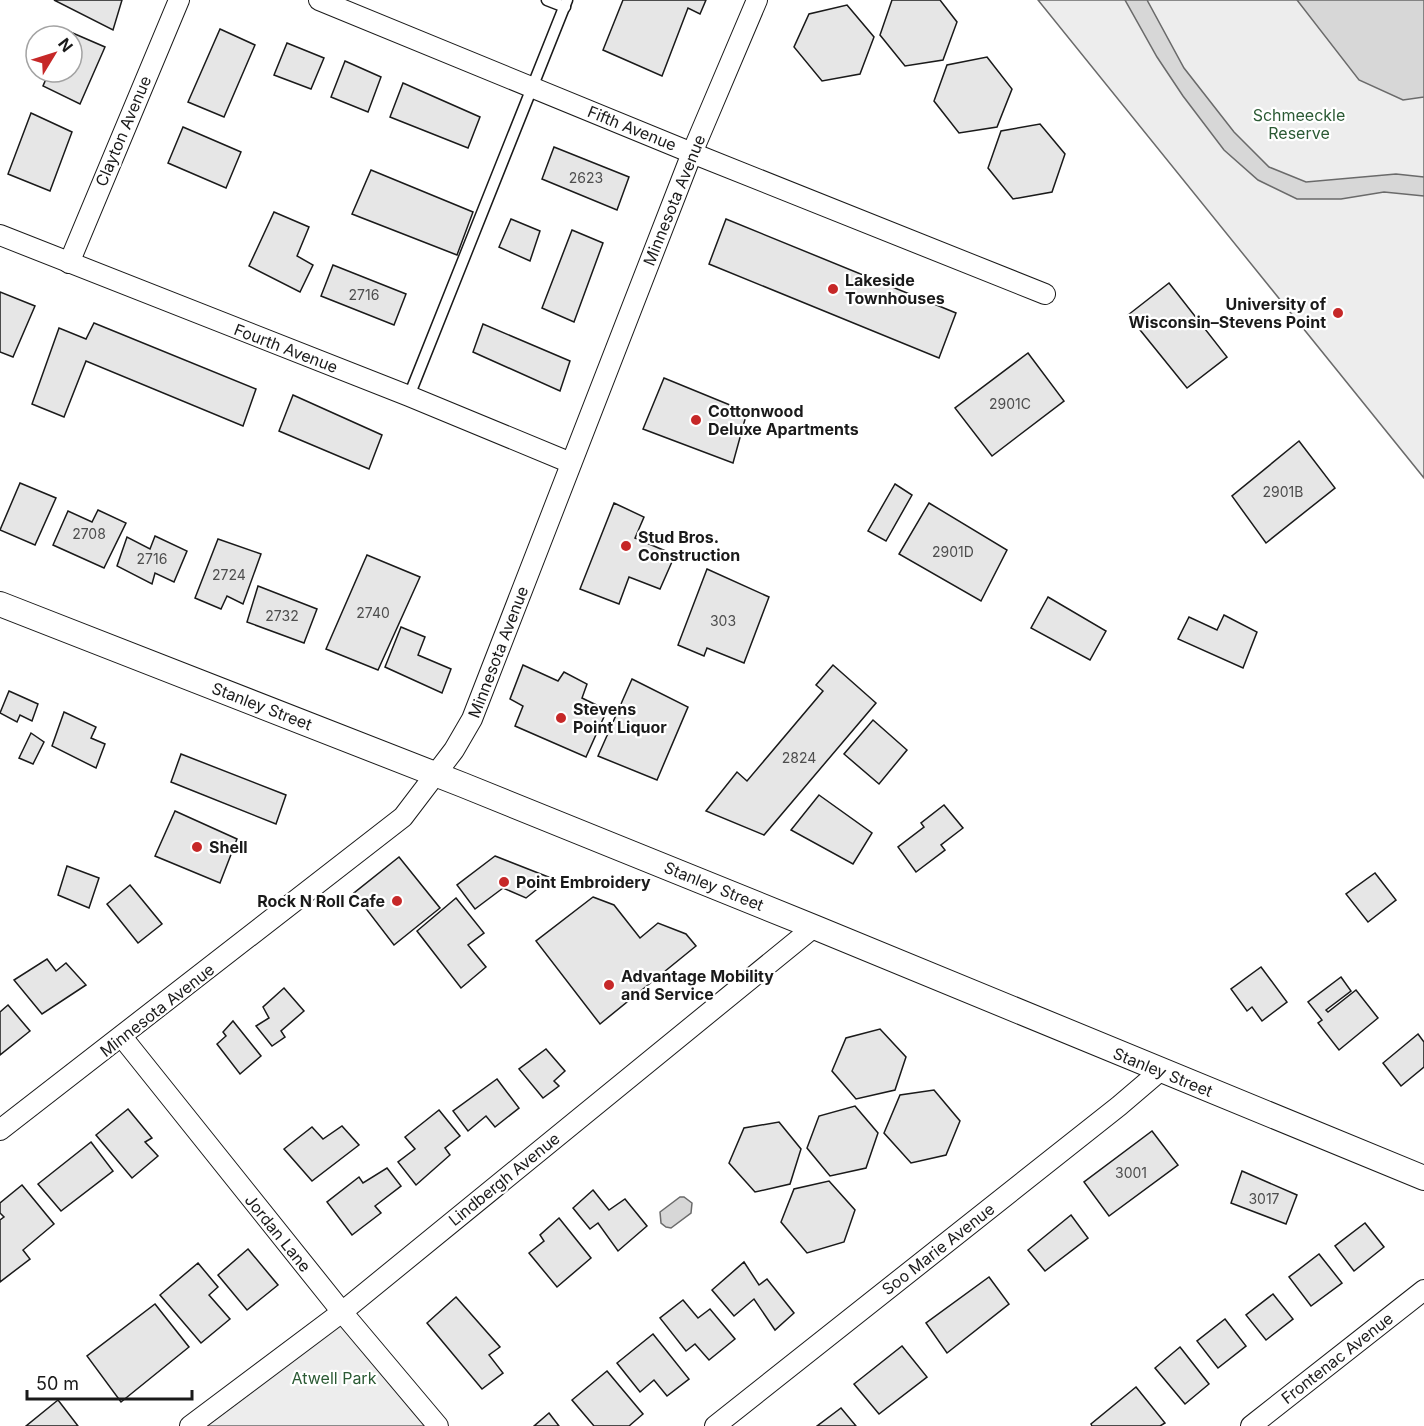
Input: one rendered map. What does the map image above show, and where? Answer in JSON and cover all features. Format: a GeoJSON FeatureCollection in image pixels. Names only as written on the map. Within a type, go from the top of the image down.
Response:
{"type":"FeatureCollection","features":[{"type":"Feature","properties":{"kind":"street","name":"Clayton Avenue"},"geometry":{"type":"LineString","coordinates":[[69,263],[179,0]]}},
{"type":"Feature","properties":{"kind":"street","name":"Fifth Avenue"},"geometry":{"type":"LineString","coordinates":[[319,0],[692,153],[1045,294]]}},
{"type":"Feature","properties":{"kind":"street","name":"Minnesota Avenue"},"geometry":{"type":"LineString","coordinates":[[0,1130],[403,818],[462,738],[472,719],[692,153],[757,0]]}},
{"type":"Feature","properties":{"kind":"street","name":"Fourth Avenue"},"geometry":{"type":"LineString","coordinates":[[0,235],[409,396],[571,463]]}},
{"type":"Feature","properties":{"kind":"street","name":"Stanley Street"},"geometry":{"type":"LineString","coordinates":[[0,604],[436,775],[814,927],[1424,1178]]}},
{"type":"Feature","properties":{"kind":"street","name":"Lindbergh Avenue"},"geometry":{"type":"LineString","coordinates":[[190,1426],[342,1312],[814,927]]}},
{"type":"Feature","properties":{"kind":"street","name":"Jordan Lane"},"geometry":{"type":"LineString","coordinates":[[122,1037],[342,1312],[438,1426]]}},
{"type":"Feature","properties":{"kind":"street","name":"Soo Marie Avenue"},"geometry":{"type":"LineString","coordinates":[[716,1426],[1160,1071]]}},
{"type":"Feature","properties":{"kind":"street","name":"Frontenac Avenue"},"geometry":{"type":"LineString","coordinates":[[1251,1426],[1424,1290]]}},
{"type":"Feature","properties":{"kind":"lane"},"geometry":{"type":"LineString","coordinates":[[409,396],[566,4],[547,0]]}},
{"type":"Feature","properties":{"kind":"green space","name":"Schmeeckle Reserve"},"geometry":{"type":"Polygon","coordinates":[[[1038,0],[1424,0],[1424,478],[1038,0]]]}},
{"type":"Feature","properties":{"kind":"green space","name":"Atwell Park"},"geometry":{"type":"Polygon","coordinates":[[[342,1312],[437,1426],[190,1426],[342,1312]]]}},
{"type":"Feature","properties":{"kind":"shaded area"},"geometry":{"type":"Polygon","coordinates":[[[1125,0],[1147,0],[1184,68],[1234,132],[1269,167],[1306,182],[1396,174],[1424,177],[1424,196],[1384,192],[1341,199],[1297,199],[1258,180],[1224,150],[1183,96],[1157,57],[1125,0]]]}},
{"type":"Feature","properties":{"kind":"shaded area"},"geometry":{"type":"Polygon","coordinates":[[[1297,0],[1424,0],[1424,97],[1403,100],[1359,80],[1297,0]]]}},
{"type":"Feature","properties":{"kind":"shaded area"},"geometry":{"type":"Polygon","coordinates":[[[680,1197],[692,1203],[691,1213],[671,1228],[666,1227],[661,1223],[660,1212],[680,1197]]]}},
{"type":"Feature","properties":{"kind":"building"},"geometry":{"type":"Polygon","coordinates":[[[54,0],[122,0],[113,30],[54,0]]]}},
{"type":"Feature","properties":{"kind":"building"},"geometry":{"type":"Polygon","coordinates":[[[623,0],[706,0],[700,14],[688,8],[662,76],[603,50],[623,0]]]}},
{"type":"Feature","properties":{"kind":"building"},"geometry":{"type":"Polygon","coordinates":[[[892,0],[940,0],[957,22],[943,60],[905,66],[880,35],[892,0]]]}},
{"type":"Feature","properties":{"kind":"building"},"geometry":{"type":"Polygon","coordinates":[[[847,5],[874,37],[860,74],[822,81],[794,47],[809,14],[847,5]]]}},
{"type":"Feature","properties":{"kind":"building"},"geometry":{"type":"Polygon","coordinates":[[[220,29],[255,45],[224,117],[188,102],[220,29]]]}},
{"type":"Feature","properties":{"kind":"building"},"geometry":{"type":"Polygon","coordinates":[[[84,38],[105,47],[80,104],[43,86],[44,84],[84,84],[84,38]]]}},
{"type":"Feature","properties":{"kind":"building"},"geometry":{"type":"Polygon","coordinates":[[[287,43],[324,58],[311,89],[274,75],[287,43]]]}},
{"type":"Feature","properties":{"kind":"building"},"geometry":{"type":"Polygon","coordinates":[[[987,57],[1012,89],[997,127],[959,133],[934,101],[947,65],[987,57]]]}},
{"type":"Feature","properties":{"kind":"building"},"geometry":{"type":"Polygon","coordinates":[[[345,61],[381,77],[368,112],[331,97],[345,61]]]}},
{"type":"Feature","properties":{"kind":"building"},"geometry":{"type":"Polygon","coordinates":[[[403,83],[480,117],[468,148],[390,117],[403,83]]]}},
{"type":"Feature","properties":{"kind":"building"},"geometry":{"type":"Polygon","coordinates":[[[31,113],[72,132],[50,191],[8,174],[31,113]]]}},
{"type":"Feature","properties":{"kind":"building"},"geometry":{"type":"Polygon","coordinates":[[[1040,124],[1065,154],[1052,192],[1013,199],[988,168],[1001,131],[1040,124]]]}},
{"type":"Feature","properties":{"kind":"building"},"geometry":{"type":"Polygon","coordinates":[[[183,127],[241,152],[226,188],[168,163],[183,127]]]}},
{"type":"Feature","properties":{"kind":"building"},"geometry":{"type":"Polygon","coordinates":[[[554,147],[629,177],[617,210],[542,179],[554,147]]]}},
{"type":"Feature","properties":{"kind":"building"},"geometry":{"type":"Polygon","coordinates":[[[371,170],[473,212],[457,255],[352,214],[371,170]]]}},
{"type":"Feature","properties":{"kind":"building"},"geometry":{"type":"Polygon","coordinates":[[[274,212],[309,227],[297,256],[313,265],[300,292],[249,266],[274,212]]]}},
{"type":"Feature","properties":{"kind":"building"},"geometry":{"type":"Polygon","coordinates":[[[511,219],[540,231],[530,261],[499,247],[511,219]]]}},
{"type":"Feature","properties":{"kind":"building","name":"Lakeside Townhouses"},"geometry":{"type":"Polygon","coordinates":[[[726,219],[956,313],[939,358],[709,264],[726,219]]]}},
{"type":"Feature","properties":{"kind":"building"},"geometry":{"type":"Polygon","coordinates":[[[572,230],[603,243],[574,322],[542,308],[572,230]]]}},
{"type":"Feature","properties":{"kind":"building"},"geometry":{"type":"Polygon","coordinates":[[[333,265],[406,294],[394,325],[321,296],[333,265]]]}},
{"type":"Feature","properties":{"kind":"building"},"geometry":{"type":"Polygon","coordinates":[[[1169,283],[1227,357],[1187,388],[1128,315],[1169,283]]]}},
{"type":"Feature","properties":{"kind":"building"},"geometry":{"type":"Polygon","coordinates":[[[0,292],[35,306],[13,357],[0,352],[0,292]]]}},
{"type":"Feature","properties":{"kind":"building"},"geometry":{"type":"Polygon","coordinates":[[[94,323],[256,389],[243,426],[86,361],[64,417],[32,404],[59,328],[86,339],[94,323]]]}},
{"type":"Feature","properties":{"kind":"building"},"geometry":{"type":"Polygon","coordinates":[[[483,324],[570,361],[560,391],[473,352],[483,324]]]}},
{"type":"Feature","properties":{"kind":"building"},"geometry":{"type":"Polygon","coordinates":[[[1028,353],[1064,401],[992,456],[955,408],[1028,353]]]}},
{"type":"Feature","properties":{"kind":"building","name":"Cottonwood Deluxe Apartments"},"geometry":{"type":"Polygon","coordinates":[[[664,378],[747,412],[733,463],[643,429],[664,378]]]}},
{"type":"Feature","properties":{"kind":"building"},"geometry":{"type":"Polygon","coordinates":[[[293,395],[382,435],[369,469],[279,431],[293,395]]]}},
{"type":"Feature","properties":{"kind":"building"},"geometry":{"type":"Polygon","coordinates":[[[1299,441],[1335,488],[1266,543],[1232,496],[1299,441]]]}},
{"type":"Feature","properties":{"kind":"building"},"geometry":{"type":"Polygon","coordinates":[[[20,483],[56,498],[35,545],[0,530],[20,483]]]}},
{"type":"Feature","properties":{"kind":"building"},"geometry":{"type":"Polygon","coordinates":[[[895,484],[912,495],[886,541],[868,531],[895,484]]]}},
{"type":"Feature","properties":{"kind":"building","name":"Stud Bros. Construction"},"geometry":{"type":"Polygon","coordinates":[[[614,503],[644,517],[635,538],[675,555],[660,589],[629,577],[619,604],[580,589],[614,503]]]}},
{"type":"Feature","properties":{"kind":"building"},"geometry":{"type":"Polygon","coordinates":[[[929,503],[1007,550],[981,601],[899,554],[929,503]]]}},
{"type":"Feature","properties":{"kind":"building"},"geometry":{"type":"Polygon","coordinates":[[[98,510],[126,523],[104,568],[53,545],[68,511],[92,522],[98,510]]]}},
{"type":"Feature","properties":{"kind":"building"},"geometry":{"type":"Polygon","coordinates":[[[155,536],[187,551],[174,582],[155,573],[152,584],[117,566],[127,537],[150,549],[155,536]]]}},
{"type":"Feature","properties":{"kind":"building"},"geometry":{"type":"Polygon","coordinates":[[[218,539],[261,554],[243,604],[227,596],[221,609],[195,598],[218,539]]]}},
{"type":"Feature","properties":{"kind":"building"},"geometry":{"type":"Polygon","coordinates":[[[367,555],[420,577],[378,670],[326,649],[367,555]]]}},
{"type":"Feature","properties":{"kind":"building"},"geometry":{"type":"Polygon","coordinates":[[[707,569],[769,597],[744,663],[707,648],[704,656],[678,645],[707,569]]]}},
{"type":"Feature","properties":{"kind":"building"},"geometry":{"type":"Polygon","coordinates":[[[258,586],[317,609],[304,643],[247,622],[258,586]]]}},
{"type":"Feature","properties":{"kind":"building"},"geometry":{"type":"Polygon","coordinates":[[[1048,597],[1106,631],[1090,660],[1031,628],[1048,597]]]}},
{"type":"Feature","properties":{"kind":"building"},"geometry":{"type":"Polygon","coordinates":[[[1224,615],[1257,632],[1243,668],[1178,639],[1189,617],[1217,630],[1224,615]]]}},
{"type":"Feature","properties":{"kind":"building"},"geometry":{"type":"Polygon","coordinates":[[[401,627],[425,637],[418,655],[451,669],[442,693],[385,667],[401,627]]]}},
{"type":"Feature","properties":{"kind":"building","name":"Stevens Point Liquor"},"geometry":{"type":"Polygon","coordinates":[[[523,665],[558,681],[564,672],[587,684],[582,698],[607,710],[586,757],[515,726],[523,706],[510,699],[523,665]]]}},
{"type":"Feature","properties":{"kind":"building"},"geometry":{"type":"Polygon","coordinates":[[[833,665],[876,703],[764,835],[706,811],[737,772],[747,781],[823,691],[816,685],[833,665]]]}},
{"type":"Feature","properties":{"kind":"building"},"geometry":{"type":"Polygon","coordinates":[[[632,679],[688,707],[657,780],[598,756],[632,679]]]}},
{"type":"Feature","properties":{"kind":"building"},"geometry":{"type":"Polygon","coordinates":[[[9,691],[38,704],[32,721],[20,715],[17,722],[0,713],[9,691]]]}},
{"type":"Feature","properties":{"kind":"building"},"geometry":{"type":"Polygon","coordinates":[[[64,712],[96,727],[91,738],[105,744],[96,768],[52,746],[64,712]]]}},
{"type":"Feature","properties":{"kind":"building"},"geometry":{"type":"Polygon","coordinates":[[[873,720],[907,750],[879,784],[844,754],[873,720]]]}},
{"type":"Feature","properties":{"kind":"building"},"geometry":{"type":"Polygon","coordinates":[[[31,733],[44,742],[33,764],[19,758],[31,733]]]}},
{"type":"Feature","properties":{"kind":"building","name":"Shell"},"geometry":{"type":"Polygon","coordinates":[[[181,754],[286,795],[276,824],[171,782],[181,754]]]}},
{"type":"Feature","properties":{"kind":"building"},"geometry":{"type":"Polygon","coordinates":[[[819,795],[872,833],[853,864],[791,830],[819,795]]]}},
{"type":"Feature","properties":{"kind":"building"},"geometry":{"type":"Polygon","coordinates":[[[944,805],[963,828],[941,845],[945,850],[916,872],[898,847],[924,827],[921,823],[944,805]]]}},
{"type":"Feature","properties":{"kind":"building","name":"Shell"},"geometry":{"type":"Polygon","coordinates":[[[175,811],[237,839],[220,883],[155,856],[175,811]]]}},
{"type":"Feature","properties":{"kind":"building","name":"Point Embroidery"},"geometry":{"type":"Polygon","coordinates":[[[495,856],[551,878],[526,898],[503,888],[475,909],[457,885],[495,856]]]}},
{"type":"Feature","properties":{"kind":"building","name":"Rock N Roll Cafe"},"geometry":{"type":"Polygon","coordinates":[[[399,857],[440,908],[394,945],[354,893],[399,857]]]}},
{"type":"Feature","properties":{"kind":"building"},"geometry":{"type":"Polygon","coordinates":[[[67,866],[99,878],[89,908],[58,895],[67,866]]]}},
{"type":"Feature","properties":{"kind":"building"},"geometry":{"type":"Polygon","coordinates":[[[1375,873],[1396,900],[1368,922],[1346,894],[1375,873]]]}},
{"type":"Feature","properties":{"kind":"building"},"geometry":{"type":"Polygon","coordinates":[[[130,885],[162,924],[138,943],[107,904],[130,885]]]}},
{"type":"Feature","properties":{"kind":"building","name":"Advantage Mobility and Service"},"geometry":{"type":"Polygon","coordinates":[[[593,897],[614,905],[640,938],[658,923],[686,934],[696,946],[600,1024],[536,941],[593,897]]]}},
{"type":"Feature","properties":{"kind":"building"},"geometry":{"type":"Polygon","coordinates":[[[456,898],[484,933],[468,945],[486,967],[461,988],[417,931],[456,898]]]}},
{"type":"Feature","properties":{"kind":"building"},"geometry":{"type":"Polygon","coordinates":[[[47,959],[56,971],[66,963],[86,985],[42,1014],[14,980],[47,959]]]}},
{"type":"Feature","properties":{"kind":"building"},"geometry":{"type":"Polygon","coordinates":[[[1261,967],[1287,1002],[1262,1021],[1252,1007],[1247,1011],[1231,989],[1261,967]]]}},
{"type":"Feature","properties":{"kind":"building"},"geometry":{"type":"Polygon","coordinates":[[[1341,977],[1351,991],[1326,1010],[1328,1012],[1356,990],[1378,1018],[1339,1050],[1318,1023],[1322,1020],[1308,1002],[1341,977]]]}},
{"type":"Feature","properties":{"kind":"building"},"geometry":{"type":"Polygon","coordinates":[[[284,988],[304,1011],[281,1031],[285,1037],[272,1046],[256,1026],[269,1018],[263,1007],[284,988]]]}},
{"type":"Feature","properties":{"kind":"building"},"geometry":{"type":"Polygon","coordinates":[[[8,1005],[30,1031],[0,1055],[0,1012],[8,1005]]]}},
{"type":"Feature","properties":{"kind":"building"},"geometry":{"type":"Polygon","coordinates":[[[233,1021],[261,1056],[240,1074],[217,1044],[226,1036],[223,1032],[233,1021]]]}},
{"type":"Feature","properties":{"kind":"building"},"geometry":{"type":"Polygon","coordinates":[[[880,1029],[906,1057],[895,1090],[856,1099],[832,1071],[846,1038],[880,1029]]]}},
{"type":"Feature","properties":{"kind":"building"},"geometry":{"type":"Polygon","coordinates":[[[1418,1034],[1424,1042],[1424,1067],[1401,1086],[1383,1063],[1418,1034]]]}},
{"type":"Feature","properties":{"kind":"building"},"geometry":{"type":"Polygon","coordinates":[[[546,1049],[565,1071],[554,1081],[559,1086],[543,1098],[519,1069],[546,1049]]]}},
{"type":"Feature","properties":{"kind":"building"},"geometry":{"type":"Polygon","coordinates":[[[497,1079],[519,1108],[495,1127],[486,1116],[468,1131],[453,1111],[497,1079]]]}},
{"type":"Feature","properties":{"kind":"building"},"geometry":{"type":"Polygon","coordinates":[[[934,1090],[960,1121],[946,1155],[911,1163],[884,1133],[900,1095],[934,1090]]]}},
{"type":"Feature","properties":{"kind":"building"},"geometry":{"type":"Polygon","coordinates":[[[855,1106],[878,1133],[866,1168],[830,1176],[807,1148],[819,1116],[855,1106]]]}},
{"type":"Feature","properties":{"kind":"building"},"geometry":{"type":"Polygon","coordinates":[[[128,1109],[152,1138],[145,1142],[158,1156],[132,1178],[96,1135],[128,1109]]]}},
{"type":"Feature","properties":{"kind":"building"},"geometry":{"type":"Polygon","coordinates":[[[439,1110],[460,1136],[445,1148],[450,1155],[416,1185],[398,1162],[415,1149],[405,1137],[439,1110]]]}},
{"type":"Feature","properties":{"kind":"building"},"geometry":{"type":"Polygon","coordinates":[[[779,1122],[801,1149],[790,1184],[755,1192],[729,1163],[744,1128],[779,1122]]]}},
{"type":"Feature","properties":{"kind":"building"},"geometry":{"type":"Polygon","coordinates":[[[342,1126],[359,1145],[312,1181],[284,1149],[312,1127],[323,1139],[342,1126]]]}},
{"type":"Feature","properties":{"kind":"building"},"geometry":{"type":"Polygon","coordinates":[[[1152,1131],[1178,1165],[1109,1216],[1084,1182],[1152,1131]]]}},
{"type":"Feature","properties":{"kind":"building"},"geometry":{"type":"Polygon","coordinates":[[[91,1142],[113,1171],[61,1211],[38,1184],[91,1142]]]}},
{"type":"Feature","properties":{"kind":"building"},"geometry":{"type":"Polygon","coordinates":[[[387,1168],[401,1186],[375,1206],[381,1213],[352,1235],[327,1202],[359,1177],[363,1183],[387,1168]]]}},
{"type":"Feature","properties":{"kind":"building"},"geometry":{"type":"Polygon","coordinates":[[[1242,1171],[1297,1195],[1286,1224],[1231,1203],[1242,1171]]]}},
{"type":"Feature","properties":{"kind":"building"},"geometry":{"type":"Polygon","coordinates":[[[829,1181],[855,1210],[844,1242],[807,1253],[781,1222],[794,1189],[829,1181]]]}},
{"type":"Feature","properties":{"kind":"building"},"geometry":{"type":"Polygon","coordinates":[[[22,1185],[54,1224],[23,1250],[30,1259],[0,1282],[0,1220],[4,1217],[0,1213],[0,1203],[22,1185]]]}},
{"type":"Feature","properties":{"kind":"building"},"geometry":{"type":"Polygon","coordinates":[[[593,1190],[609,1210],[625,1199],[647,1226],[618,1251],[598,1223],[590,1229],[573,1208],[593,1190]]]}},
{"type":"Feature","properties":{"kind":"building"},"geometry":{"type":"Polygon","coordinates":[[[1071,1215],[1088,1238],[1045,1271],[1028,1250],[1071,1215]]]}},
{"type":"Feature","properties":{"kind":"building"},"geometry":{"type":"Polygon","coordinates":[[[559,1218],[591,1258],[557,1287],[529,1253],[544,1241],[540,1235],[559,1218]]]}},
{"type":"Feature","properties":{"kind":"building"},"geometry":{"type":"Polygon","coordinates":[[[1365,1223],[1384,1247],[1354,1271],[1335,1246],[1365,1223]]]}},
{"type":"Feature","properties":{"kind":"building"},"geometry":{"type":"Polygon","coordinates":[[[248,1249],[278,1285],[247,1310],[218,1275],[248,1249]]]}},
{"type":"Feature","properties":{"kind":"building"},"geometry":{"type":"Polygon","coordinates":[[[1319,1254],[1342,1283],[1311,1306],[1289,1277],[1319,1254]]]}},
{"type":"Feature","properties":{"kind":"building"},"geometry":{"type":"Polygon","coordinates":[[[744,1262],[759,1285],[767,1279],[794,1313],[775,1330],[754,1299],[734,1316],[712,1290],[744,1262]]]}},
{"type":"Feature","properties":{"kind":"building"},"geometry":{"type":"Polygon","coordinates":[[[198,1263],[218,1287],[209,1295],[230,1319],[201,1343],[160,1295],[198,1263]]]}},
{"type":"Feature","properties":{"kind":"building"},"geometry":{"type":"Polygon","coordinates":[[[989,1277],[1009,1304],[947,1353],[926,1323],[989,1277]]]}},
{"type":"Feature","properties":{"kind":"building"},"geometry":{"type":"Polygon","coordinates":[[[1273,1294],[1293,1319],[1266,1340],[1246,1315],[1273,1294]]]}},
{"type":"Feature","properties":{"kind":"building"},"geometry":{"type":"Polygon","coordinates":[[[456,1297],[500,1347],[489,1355],[503,1373],[482,1389],[427,1323],[456,1297]]]}},
{"type":"Feature","properties":{"kind":"building"},"geometry":{"type":"Polygon","coordinates":[[[683,1300],[698,1318],[710,1309],[735,1339],[709,1360],[695,1344],[686,1351],[660,1318],[683,1300]]]}},
{"type":"Feature","properties":{"kind":"building"},"geometry":{"type":"Polygon","coordinates":[[[155,1304],[189,1347],[121,1402],[87,1356],[155,1304]]]}},
{"type":"Feature","properties":{"kind":"building"},"geometry":{"type":"Polygon","coordinates":[[[1225,1319],[1246,1346],[1218,1368],[1197,1341],[1225,1319]]]}},
{"type":"Feature","properties":{"kind":"building"},"geometry":{"type":"Polygon","coordinates":[[[653,1334],[689,1379],[667,1396],[654,1380],[640,1392],[617,1363],[653,1334]]]}},
{"type":"Feature","properties":{"kind":"building"},"geometry":{"type":"Polygon","coordinates":[[[902,1346],[927,1377],[879,1414],[854,1384],[902,1346]]]}},
{"type":"Feature","properties":{"kind":"building"},"geometry":{"type":"Polygon","coordinates":[[[1180,1347],[1209,1384],[1185,1404],[1155,1368],[1180,1347]]]}},
{"type":"Feature","properties":{"kind":"building"},"geometry":{"type":"Polygon","coordinates":[[[607,1371],[643,1414],[629,1426],[594,1426],[572,1400],[607,1371]]]}},
{"type":"Feature","properties":{"kind":"building"},"geometry":{"type":"Polygon","coordinates":[[[1136,1387],[1165,1423],[1160,1426],[1092,1426],[1091,1424],[1136,1387]]]}},
{"type":"Feature","properties":{"kind":"building"},"geometry":{"type":"Polygon","coordinates":[[[58,1400],[78,1426],[26,1426],[58,1400]]]}},
{"type":"Feature","properties":{"kind":"building"},"geometry":{"type":"Polygon","coordinates":[[[841,1408],[856,1426],[817,1426],[841,1408]]]}},
{"type":"Feature","properties":{"kind":"building"},"geometry":{"type":"Polygon","coordinates":[[[549,1413],[559,1426],[534,1426],[549,1413]]]}},
{"type":"Feature","properties":{"kind":"place","name":"Lakeside Townhouses"},"geometry":{"type":"Point","coordinates":[833,289]}},
{"type":"Feature","properties":{"kind":"place","name":"University of Wisconsin–Stevens Point"},"geometry":{"type":"Point","coordinates":[1338,313]}},
{"type":"Feature","properties":{"kind":"place","name":"Cottonwood Deluxe Apartments"},"geometry":{"type":"Point","coordinates":[696,420]}},
{"type":"Feature","properties":{"kind":"place","name":"Stud Bros. Construction"},"geometry":{"type":"Point","coordinates":[626,546]}},
{"type":"Feature","properties":{"kind":"place","name":"Stevens Point Liquor"},"geometry":{"type":"Point","coordinates":[561,718]}},
{"type":"Feature","properties":{"kind":"place","name":"Shell"},"geometry":{"type":"Point","coordinates":[197,847]}},
{"type":"Feature","properties":{"kind":"place","name":"Point Embroidery"},"geometry":{"type":"Point","coordinates":[504,882]}},
{"type":"Feature","properties":{"kind":"place","name":"Rock N Roll Cafe"},"geometry":{"type":"Point","coordinates":[397,901]}},
{"type":"Feature","properties":{"kind":"place","name":"Advantage Mobility and Service"},"geometry":{"type":"Point","coordinates":[609,985]}}]}
